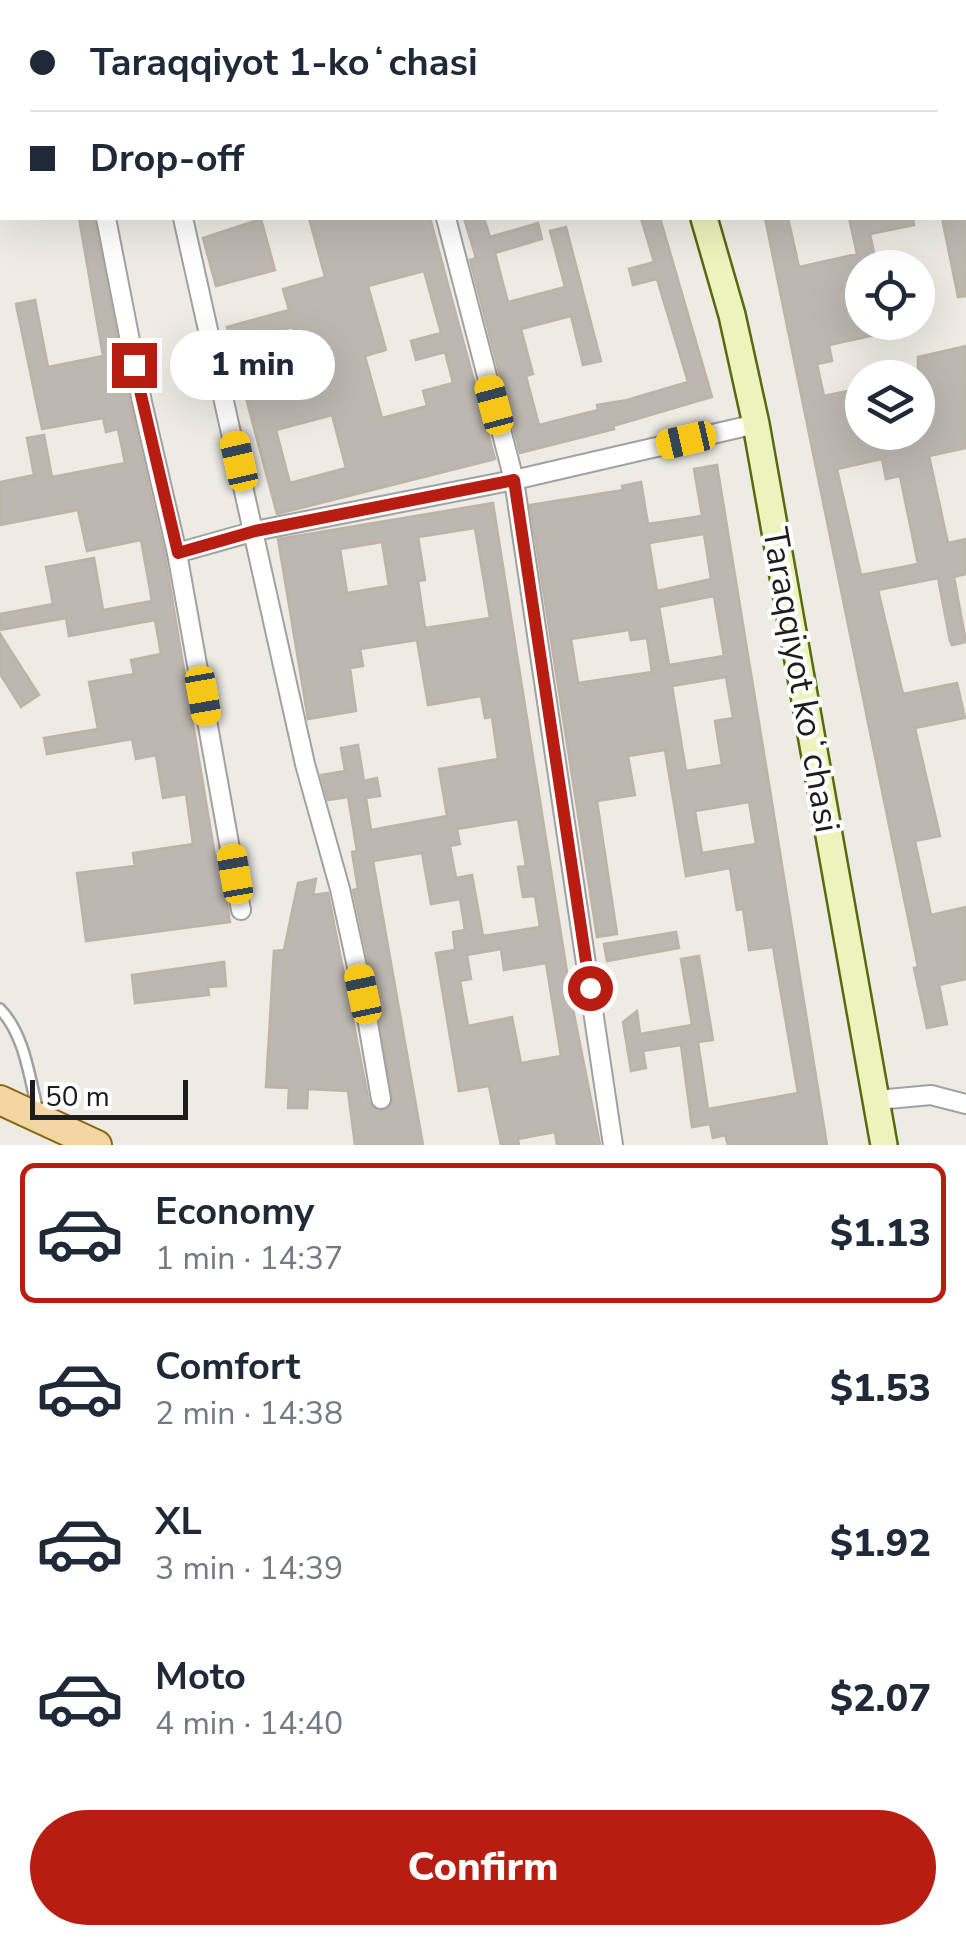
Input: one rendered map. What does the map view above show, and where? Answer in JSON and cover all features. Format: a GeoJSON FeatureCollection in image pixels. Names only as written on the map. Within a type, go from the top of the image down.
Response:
{"type":"FeatureCollection","features":[{"type":"Feature","properties":{"kind":"main road"},"geometry":{"type":"LineString","coordinates":[[0,1100],[96,1145]]}},
{"type":"Feature","properties":{"kind":"street"},"geometry":{"type":"LineString","coordinates":[[106,220],[142,402],[178,553],[241,910]]}},
{"type":"Feature","properties":{"kind":"street"},"geometry":{"type":"LineString","coordinates":[[183,220],[310,783],[340,889],[381,1099]]}},
{"type":"Feature","properties":{"kind":"street"},"geometry":{"type":"LineString","coordinates":[[447,220],[514,480],[613,1145]]}},
{"type":"Feature","properties":{"kind":"street","name":"Taraqqiyot koʻchasi"},"geometry":{"type":"LineString","coordinates":[[705,220],[732,315],[756,424],[884,1145]]}},
{"type":"Feature","properties":{"kind":"street"},"geometry":{"type":"LineString","coordinates":[[178,553],[255,531],[514,480],[756,424]]}},
{"type":"Feature","properties":{"kind":"street"},"geometry":{"type":"LineString","coordinates":[[877,1100],[931,1096],[966,1104]]}},
{"type":"Feature","properties":{"kind":"lane"},"geometry":{"type":"LineString","coordinates":[[0,1010],[12,1022],[20,1040],[40,1119]]}},
{"type":"Feature","properties":{"kind":"building"},"geometry":{"type":"Polygon","coordinates":[[[79,220],[94,220],[165,556],[215,856],[219,856],[230,922],[86,941],[77,873],[135,866],[133,853],[193,844],[186,794],[163,798],[156,755],[136,759],[132,739],[47,754],[44,738],[98,729],[89,682],[134,674],[131,660],[161,654],[155,620],[69,636],[66,618],[0,630],[0,614],[53,604],[46,567],[94,558],[103,610],[152,601],[141,540],[87,551],[78,510],[0,525],[0,482],[34,475],[27,438],[44,435],[52,477],[125,463],[118,429],[106,432],[103,418],[42,429],[16,304],[35,300],[48,367],[103,356],[79,220]]]}},
{"type":"Feature","properties":{"kind":"building"},"geometry":{"type":"Polygon","coordinates":[[[261,220],[275,270],[216,286],[203,238],[261,220]]]}},
{"type":"Feature","properties":{"kind":"building"},"geometry":{"type":"Polygon","coordinates":[[[310,220],[431,220],[495,459],[277,514],[227,327],[289,310],[283,289],[325,277],[310,220]],[[424,271],[368,286],[386,350],[365,356],[382,418],[427,406],[423,391],[453,383],[445,352],[416,360],[411,341],[441,333],[424,271]],[[293,327],[251,338],[262,378],[304,368],[293,327]],[[332,415],[276,430],[290,483],[346,468],[332,415]]]}},
{"type":"Feature","properties":{"kind":"building"},"geometry":{"type":"Polygon","coordinates":[[[465,220],[485,220],[490,237],[538,223],[542,239],[495,253],[508,302],[565,287],[550,231],[566,227],[601,361],[583,365],[571,316],[521,329],[533,374],[526,376],[539,425],[598,410],[597,405],[688,382],[657,279],[633,285],[629,269],[654,262],[642,220],[661,220],[712,397],[613,426],[614,429],[520,453],[470,260],[476,258],[465,220]]]}},
{"type":"Feature","properties":{"kind":"building"},"geometry":{"type":"Polygon","coordinates":[[[765,220],[788,220],[799,267],[845,257],[845,340],[852,340],[829,345],[832,361],[817,364],[824,396],[845,392],[845,450],[935,450],[935,360],[918,357],[966,346],[966,448],[929,456],[948,543],[966,539],[966,574],[954,577],[966,642],[952,645],[950,641],[938,578],[878,590],[903,694],[957,683],[965,718],[915,728],[940,836],[915,841],[931,915],[966,907],[966,979],[939,985],[947,1024],[927,1028],[914,968],[918,967],[765,220]],[[882,459],[837,469],[861,575],[918,564],[900,476],[886,479],[882,459]]]}},
{"type":"Feature","properties":{"kind":"building"},"geometry":{"type":"Polygon","coordinates":[[[849,220],[913,220],[914,225],[870,234],[873,250],[856,250],[849,220]]]}},
{"type":"Feature","properties":{"kind":"building"},"geometry":{"type":"Polygon","coordinates":[[[942,220],[966,220],[966,296],[958,297],[942,220]]]}},
{"type":"Feature","properties":{"kind":"building"},"geometry":{"type":"Polygon","coordinates":[[[717,465],[827,1145],[728,1145],[725,1135],[713,1138],[710,1124],[692,1127],[681,1045],[643,1051],[646,1068],[631,1071],[623,1022],[637,1011],[640,1034],[692,1025],[681,959],[699,956],[713,1040],[698,1042],[708,1109],[798,1093],[773,947],[749,950],[743,909],[737,910],[730,868],[686,876],[665,750],[628,756],[635,795],[597,801],[617,934],[597,937],[530,505],[623,490],[622,486],[641,482],[648,524],[702,516],[694,469],[717,465]],[[704,534],[649,543],[657,591],[711,579],[704,534]],[[714,596],[659,607],[669,665],[724,656],[714,596]],[[629,630],[571,639],[578,683],[652,672],[647,638],[631,640],[629,630]],[[726,677],[672,686],[686,771],[722,765],[715,721],[733,718],[726,677]],[[749,802],[695,811],[702,853],[756,844],[749,802]]]}},
{"type":"Feature","properties":{"kind":"building"},"geometry":{"type":"Polygon","coordinates":[[[493,503],[572,1004],[600,1145],[557,1145],[555,1132],[518,1139],[519,1145],[501,1145],[489,1086],[459,1091],[436,953],[455,950],[453,932],[465,930],[460,899],[431,904],[422,853],[373,861],[423,1145],[355,1145],[348,1091],[308,1089],[307,1108],[288,1108],[289,1088],[266,1087],[274,951],[284,950],[298,883],[316,879],[313,895],[328,893],[369,1102],[382,1111],[393,1102],[353,890],[358,889],[352,852],[357,851],[348,797],[328,800],[321,775],[345,771],[341,748],[358,745],[364,781],[377,778],[380,796],[366,798],[371,830],[447,816],[439,769],[498,759],[492,717],[485,718],[481,696],[428,705],[417,640],[360,649],[363,666],[350,668],[356,711],[308,719],[278,539],[493,503]],[[475,528],[418,537],[425,580],[418,581],[425,628],[490,618],[475,528]],[[382,542],[340,549],[347,593],[389,586],[382,542]],[[518,819],[457,829],[460,844],[450,846],[456,878],[472,875],[483,936],[540,927],[535,896],[523,897],[518,867],[526,866],[518,819]],[[501,949],[467,955],[471,979],[460,981],[468,1026],[512,1017],[521,1063],[561,1056],[546,963],[504,970],[501,949]]]}},
{"type":"Feature","properties":{"kind":"building"},"geometry":{"type":"Polygon","coordinates":[[[0,634],[39,695],[21,707],[0,674],[0,634]]]}},
{"type":"Feature","properties":{"kind":"building"},"geometry":{"type":"Polygon","coordinates":[[[676,932],[679,948],[607,961],[604,944],[676,932]]]}},
{"type":"Feature","properties":{"kind":"building"},"geometry":{"type":"Polygon","coordinates":[[[224,962],[226,986],[208,987],[209,995],[135,1003],[132,975],[224,962]]]}},
{"type":"Feature","properties":{"kind":"route"},"geometry":{"type":"LineString","coordinates":[[134,365],[178,553],[255,531],[514,480],[590,988]]}}]}
